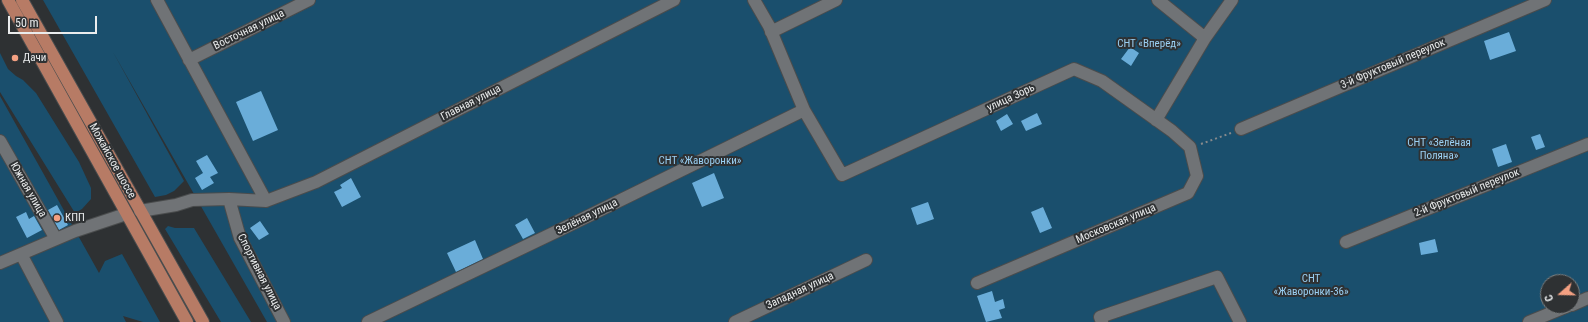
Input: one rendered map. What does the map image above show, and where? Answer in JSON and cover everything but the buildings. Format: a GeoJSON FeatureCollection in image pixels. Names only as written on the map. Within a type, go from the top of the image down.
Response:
{"type":"FeatureCollection","features":[{"type":"Feature","properties":{"kind":"main road","name":"Можайское шоссе"},"geometry":{"type":"LineString","coordinates":[[8,0],[187,322]]}},
{"type":"Feature","properties":{"kind":"main road","name":"Можайское шоссе"},"geometry":{"type":"LineString","coordinates":[[22,0],[203,322]]}},
{"type":"Feature","properties":{"kind":"street"},"geometry":{"type":"LineString","coordinates":[[156,0],[266,201]]}},
{"type":"Feature","properties":{"kind":"street","name":"Восточная улица"},"geometry":{"type":"LineString","coordinates":[[189,60],[309,0]]}},
{"type":"Feature","properties":{"kind":"street","name":"Главная улица"},"geometry":{"type":"LineString","coordinates":[[266,201],[316,182],[674,0]]}},
{"type":"Feature","properties":{"kind":"street"},"geometry":{"type":"LineString","coordinates":[[754,0],[771,32],[804,110]]}},
{"type":"Feature","properties":{"kind":"street"},"geometry":{"type":"LineString","coordinates":[[771,32],[836,0]]}},
{"type":"Feature","properties":{"kind":"street"},"geometry":{"type":"LineString","coordinates":[[1158,0],[1205,38]]}},
{"type":"Feature","properties":{"kind":"street"},"geometry":{"type":"LineString","coordinates":[[1156,120],[1205,38],[1232,0]]}},
{"type":"Feature","properties":{"kind":"street","name":"3-й Фруктовый переулок"},"geometry":{"type":"LineString","coordinates":[[1241,129],[1545,0]]}},
{"type":"Feature","properties":{"kind":"street","name":"улица Зорь"},"geometry":{"type":"LineString","coordinates":[[804,110],[842,175],[1074,69],[1102,81],[1172,131],[1190,147]]}},
{"type":"Feature","properties":{"kind":"street","name":"Зелёная улица"},"geometry":{"type":"LineString","coordinates":[[368,322],[560,230],[804,110]]}},
{"type":"Feature","properties":{"kind":"street","name":"Южная улица"},"geometry":{"type":"LineString","coordinates":[[0,141],[56,239]]}},
{"type":"Feature","properties":{"kind":"street","name":"2-й Фруктовый переулок"},"geometry":{"type":"LineString","coordinates":[[1346,242],[1588,144]]}},
{"type":"Feature","properties":{"kind":"street","name":"Московская улица"},"geometry":{"type":"LineString","coordinates":[[977,283],[1188,193],[1197,176],[1190,147]]}},
{"type":"Feature","properties":{"kind":"street"},"geometry":{"type":"LineString","coordinates":[[140,211],[176,205],[192,200],[229,199],[266,201]]}},
{"type":"Feature","properties":{"kind":"street","name":"Спортивная улица"},"geometry":{"type":"LineString","coordinates":[[229,199],[240,238],[284,322]]}},
{"type":"Feature","properties":{"kind":"street"},"geometry":{"type":"LineString","coordinates":[[0,263],[75,231],[126,214]]}},
{"type":"Feature","properties":{"kind":"street"},"geometry":{"type":"LineString","coordinates":[[21,254],[57,322]]}},
{"type":"Feature","properties":{"kind":"street","name":"Западная улица"},"geometry":{"type":"LineString","coordinates":[[734,322],[866,260]]}},
{"type":"Feature","properties":{"kind":"street"},"geometry":{"type":"LineString","coordinates":[[1102,322],[1100,317],[1217,277],[1240,322]]}},
{"type":"Feature","properties":{"kind":"street"},"geometry":{"type":"LineString","coordinates":[[1529,322],[1548,314]]}},
{"type":"Feature","properties":{"kind":"path"},"geometry":{"type":"LineString","coordinates":[[1190,147],[1241,129]]}},
{"type":"Feature","properties":{"kind":"green space","name":"СНТ «Жаворонки»"},"geometry":{"type":"Polygon","coordinates":[[[43,0],[1588,0],[1588,322],[267,322],[113,52],[184,181],[174,191],[166,195],[155,197],[43,0]]]}},
{"type":"Feature","properties":{"kind":"green space"},"geometry":{"type":"Polygon","coordinates":[[[0,53],[8,69],[23,80],[36,93],[79,162],[91,188],[91,199],[82,209],[75,213],[0,92],[0,53]]]}},
{"type":"Feature","properties":{"kind":"green space"},"geometry":{"type":"Polygon","coordinates":[[[0,96],[99,273],[105,261],[122,254],[160,322],[143,322],[123,316],[126,322],[0,322],[0,96]]]}},
{"type":"Feature","properties":{"kind":"green space"},"geometry":{"type":"Polygon","coordinates":[[[168,226],[175,228],[194,228],[251,322],[221,322],[165,229],[168,226]]]}},
{"type":"Feature","properties":{"kind":"place","name":"Дачи"},"geometry":{"type":"Point","coordinates":[15,58]}},
{"type":"Feature","properties":{"kind":"place","name":"КПП"},"geometry":{"type":"Point","coordinates":[57,218]}},
{"type":"Feature","properties":{"kind":"park label","name":"СНТ «Вперёд»"},"geometry":{"type":"Point","coordinates":[1149,44]}},
{"type":"Feature","properties":{"kind":"park label","name":"СНТ «Зелёная Поляна»"},"geometry":{"type":"Point","coordinates":[1439,149]}},
{"type":"Feature","properties":{"kind":"park label","name":"СНТ «Жаворонки-36»"},"geometry":{"type":"Point","coordinates":[1311,285]}}]}
